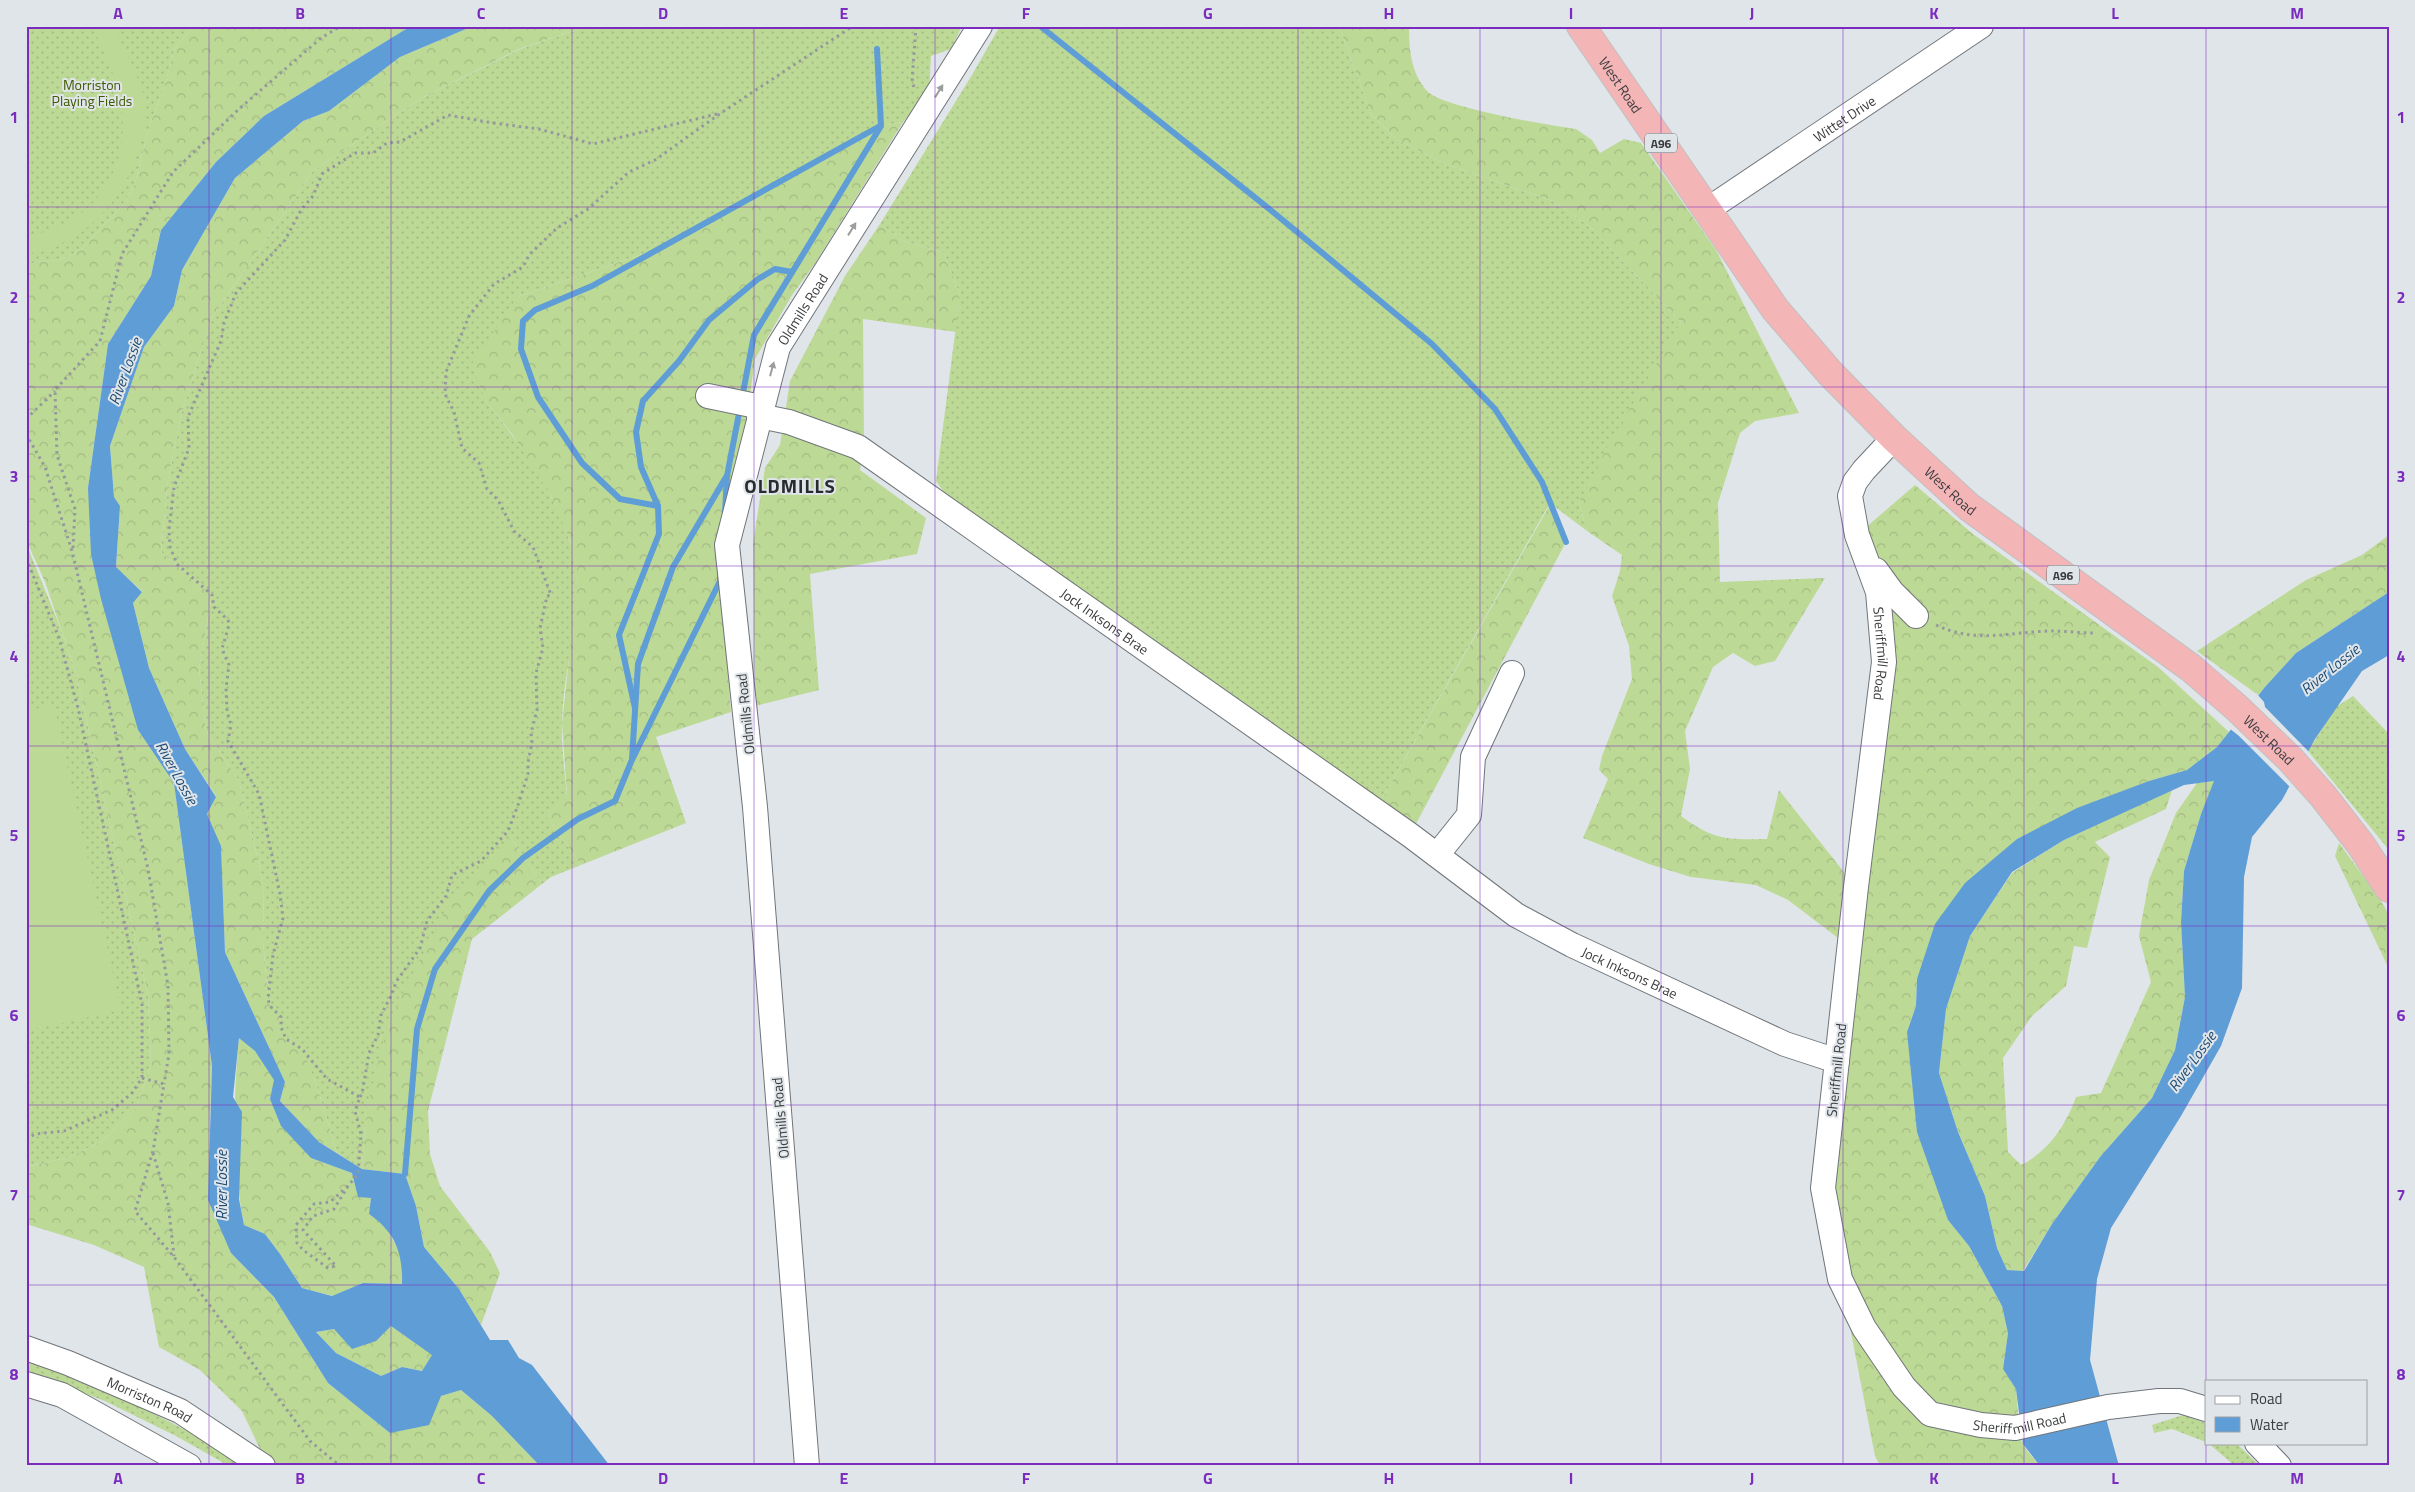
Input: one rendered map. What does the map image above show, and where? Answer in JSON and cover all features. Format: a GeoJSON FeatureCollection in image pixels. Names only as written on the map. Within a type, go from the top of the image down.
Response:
{"type":"FeatureCollection","features":[{"type":"Feature","properties":{"kind":"highway","name":"West Road"},"geometry":{"type":"LineString","coordinates":[[1581,26],[1775,309],[1830,374],[1894,438],[1969,507],[2160,646],[2237,708],[2291,760],[2361,845],[2389,888]]}},
{"type":"Feature","properties":{"kind":"street","name":"Oldmills Road"},"geometry":{"type":"LineString","coordinates":[[807,1466],[755,806],[728,545],[757,409],[778,347],[980,26]]}},
{"type":"Feature","properties":{"kind":"street","name":"Wittet Drive"},"geometry":{"type":"LineString","coordinates":[[1707,210],[1981,26]]}},
{"type":"Feature","properties":{"kind":"street","name":"Jock Inksons Brae"},"geometry":{"type":"LineString","coordinates":[[716,398],[757,409],[858,447],[1437,855],[1516,915],[1572,946],[1784,1044],[1837,1061]]}},
{"type":"Feature","properties":{"kind":"street","name":"Sheriffmill Road"},"geometry":{"type":"LineString","coordinates":[[1894,438],[1864,470],[1855,482],[1850,496],[1856,535],[1878,592],[1884,662],[1856,886],[1823,1188],[1840,1279],[1864,1328],[1904,1387],[1930,1414],[1981,1425],[2015,1428],[2108,1407],[2158,1401],[2180,1401],[2205,1409]]}},
{"type":"Feature","properties":{"kind":"street"},"geometry":{"type":"LineString","coordinates":[[1864,554],[1892,592],[1916,616]]}},
{"type":"Feature","properties":{"kind":"street"},"geometry":{"type":"LineString","coordinates":[[1437,855],[1469,815],[1473,757],[1512,672]]}},
{"type":"Feature","properties":{"kind":"street","name":"Morriston Road"},"geometry":{"type":"LineString","coordinates":[[26,1348],[68,1363],[180,1411],[264,1466]]}},
{"type":"Feature","properties":{"kind":"street"},"geometry":{"type":"LineString","coordinates":[[26,1384],[62,1395],[189,1466]]}},
{"type":"Feature","properties":{"kind":"street"},"geometry":{"type":"LineString","coordinates":[[2258,1444],[2279,1466]]}},
{"type":"Feature","properties":{"kind":"path"},"geometry":{"type":"LineString","coordinates":[[26,419],[100,341],[122,254],[173,172],[306,51],[321,38],[341,26]]}},
{"type":"Feature","properties":{"kind":"path"},"geometry":{"type":"LineString","coordinates":[[348,1186],[330,1202],[314,1204],[296,1225],[297,1243],[303,1250],[328,1268],[336,1266],[303,1230],[313,1216],[334,1209],[358,1174],[361,1134],[355,1111],[362,1094],[368,1053],[378,1035],[381,1015],[396,982],[420,948],[428,922],[446,896],[452,875],[481,861],[508,831],[528,774],[528,762],[532,743],[531,733],[537,710],[536,673],[543,646],[540,628],[547,596],[551,595],[533,547],[514,531],[498,500],[487,489],[479,464],[462,448],[454,412],[445,394],[446,372],[457,342],[469,316],[494,284],[522,267],[529,255],[557,228],[588,209],[629,172],[655,160],[721,113],[853,26]]}},
{"type":"Feature","properties":{"kind":"path"},"geometry":{"type":"LineString","coordinates":[[916,26],[912,82],[918,96],[930,107]]}},
{"type":"Feature","properties":{"kind":"path"},"geometry":{"type":"LineString","coordinates":[[360,1097],[327,1079],[302,1049],[286,1039],[281,1027],[281,1017],[270,1006],[268,999],[273,955],[283,918],[268,830],[259,794],[228,740],[231,726],[227,711],[226,688],[229,665],[222,650],[229,625],[228,620],[214,607],[212,595],[177,564],[170,547],[169,529],[174,487],[189,448],[188,417],[221,341],[224,323],[236,293],[285,240],[301,210],[313,196],[322,174],[332,166],[356,153],[373,153],[387,143],[400,142],[448,115],[540,129],[593,144],[721,113]]}},
{"type":"Feature","properties":{"kind":"path"},"geometry":{"type":"LineString","coordinates":[[55,390],[57,455],[75,509],[72,551]]}},
{"type":"Feature","properties":{"kind":"path"},"geometry":{"type":"LineString","coordinates":[[26,434],[45,467],[72,551],[148,869],[168,986],[168,1054],[164,1084],[153,1151],[135,1211],[174,1257],[310,1441],[340,1466]]}},
{"type":"Feature","properties":{"kind":"path"},"geometry":{"type":"LineString","coordinates":[[26,558],[59,638],[78,708],[142,1004],[142,1078],[132,1092],[112,1110],[64,1131],[35,1134],[26,1139]]}},
{"type":"Feature","properties":{"kind":"path"},"geometry":{"type":"LineString","coordinates":[[1916,616],[1953,633],[2000,637],[2049,631],[2096,633]]}},
{"type":"Feature","properties":{"kind":"path"},"geometry":{"type":"LineString","coordinates":[[142,1078],[164,1084]]}},
{"type":"Feature","properties":{"kind":"path"},"geometry":{"type":"LineString","coordinates":[[153,1151],[168,1203],[174,1257]]}},
{"type":"Feature","properties":{"kind":"green space","name":"Morriston Playing Fields"},"geometry":{"type":"Polygon","coordinates":[[[26,26],[194,26],[175,48],[164,88],[150,124],[134,187],[122,206],[81,250],[67,257],[36,262],[26,266],[26,26]]]}},
{"type":"Feature","properties":{"kind":"green space"},"geometry":{"type":"Polygon","coordinates":[[[92,26],[113,26],[132,66],[141,86],[146,107],[146,122],[143,136],[124,184],[100,217],[67,241],[47,249],[26,254],[26,235],[33,235],[52,229],[81,214],[101,194],[117,164],[122,144],[121,104],[109,64],[92,26]]]}},
{"type":"Feature","properties":{"kind":"green space"},"geometry":{"type":"Polygon","coordinates":[[[194,26],[411,26],[264,116],[216,162],[161,230],[151,276],[108,344],[88,488],[138,730],[174,782],[212,1066],[209,1147],[231,1253],[274,1297],[328,1383],[390,1433],[441,1396],[461,1390],[492,1416],[540,1466],[268,1466],[242,1411],[200,1370],[159,1347],[144,1267],[94,1245],[26,1224],[26,1167],[70,1157],[102,1141],[137,1107],[151,1064],[148,995],[76,673],[45,582],[26,540],[26,266],[36,262],[67,257],[81,250],[122,206],[134,187],[150,124],[164,88],[175,48],[194,26]]]}},
{"type":"Feature","properties":{"kind":"green space"},"geometry":{"type":"Polygon","coordinates":[[[473,26],[588,26],[519,49],[420,99],[313,171],[211,319],[181,415],[168,480],[161,552],[212,595],[199,669],[206,731],[239,781],[264,885],[263,939],[268,999],[271,1006],[281,1017],[284,1034],[302,1049],[315,1080],[337,1153],[319,1142],[280,1101],[285,1082],[225,952],[221,847],[207,814],[216,796],[185,749],[149,668],[133,603],[142,591],[116,568],[120,506],[114,497],[110,446],[144,347],[174,306],[182,270],[235,178],[303,121],[329,111],[400,57],[473,26]]]}},
{"type":"Feature","properties":{"kind":"green space"},"geometry":{"type":"Polygon","coordinates":[[[588,26],[962,26],[951,49],[931,56],[929,93],[903,122],[881,126],[660,248],[517,297],[485,400],[531,462],[545,486],[558,510],[575,560],[576,601],[562,723],[567,796],[547,817],[581,865],[551,877],[542,884],[511,838],[366,1111],[362,1169],[337,1153],[315,1080],[286,1039],[268,999],[263,939],[264,885],[239,781],[206,731],[199,669],[212,595],[161,552],[168,480],[181,415],[211,319],[313,171],[420,99],[520,49],[588,26]]]}},
{"type":"Feature","properties":{"kind":"green space"},"geometry":{"type":"Polygon","coordinates":[[[1000,26],[1339,26],[1371,114],[1396,139],[1445,164],[1553,201],[1588,225],[1681,322],[1579,502],[1587,531],[1550,503],[1375,811],[965,522],[936,481],[960,295],[943,252],[903,241],[880,224],[1000,26]]]}},
{"type":"Feature","properties":{"kind":"green space"},"geometry":{"type":"Polygon","coordinates":[[[1339,26],[1409,26],[1410,52],[1417,77],[1427,91],[1436,97],[1497,115],[1576,129],[1592,140],[1600,153],[1624,139],[1641,143],[1716,250],[1799,413],[1755,421],[1740,433],[1718,503],[1720,582],[1825,578],[1775,661],[1755,666],[1733,653],[1713,667],[1685,731],[1690,769],[1681,816],[1702,830],[1721,837],[1767,839],[1779,790],[1855,886],[1884,662],[1857,535],[1915,485],[1973,534],[2158,667],[2229,732],[2217,747],[2187,770],[2149,781],[2017,839],[1999,856],[1917,979],[1916,1006],[1907,1032],[1948,1220],[1969,1246],[2002,1306],[2008,1333],[2003,1369],[2016,1388],[2020,1438],[2028,1452],[2040,1466],[1880,1466],[1875,1456],[1823,1188],[1850,947],[1788,900],[1756,885],[1691,877],[1649,864],[1583,838],[1608,779],[1599,770],[1602,756],[1632,679],[1629,646],[1612,596],[1620,571],[1622,555],[1587,531],[1579,502],[1610,442],[1681,322],[1588,225],[1553,201],[1445,164],[1396,139],[1371,114],[1339,26]]]}},
{"type":"Feature","properties":{"kind":"green space"},"geometry":{"type":"Polygon","coordinates":[[[903,122],[816,262],[792,295],[755,359],[722,595],[731,712],[656,737],[686,823],[581,865],[547,817],[567,795],[562,724],[577,583],[570,540],[551,496],[512,434],[485,400],[472,364],[517,297],[660,248],[881,126],[903,122]]]}},
{"type":"Feature","properties":{"kind":"green space"},"geometry":{"type":"Polygon","coordinates":[[[880,224],[903,241],[943,252],[960,295],[956,332],[863,319],[864,442],[860,470],[926,518],[917,554],[810,574],[819,690],[755,706],[753,543],[765,468],[780,445],[790,381],[845,276],[880,224]]]}},
{"type":"Feature","properties":{"kind":"green space"},"geometry":{"type":"Polygon","coordinates":[[[1551,503],[1566,542],[1410,835],[1375,811],[1551,503]]]}},
{"type":"Feature","properties":{"kind":"green space"},"geometry":{"type":"Polygon","coordinates":[[[2389,535],[2389,592],[2296,653],[2258,695],[2197,651],[2306,580],[2362,555],[2389,535]]]}},
{"type":"Feature","properties":{"kind":"green space"},"geometry":{"type":"Polygon","coordinates":[[[26,543],[59,624],[76,673],[148,995],[151,1064],[137,1107],[102,1141],[70,1157],[26,1167],[26,543]]]}},
{"type":"Feature","properties":{"kind":"green space"},"geometry":{"type":"Polygon","coordinates":[[[2353,696],[2389,734],[2389,850],[2308,751],[2336,707],[2353,696]]]}},
{"type":"Feature","properties":{"kind":"green space"},"geometry":{"type":"Polygon","coordinates":[[[54,705],[121,1010],[26,1031],[26,711],[54,705]]]}},
{"type":"Feature","properties":{"kind":"green space"},"geometry":{"type":"Polygon","coordinates":[[[2215,781],[2201,814],[2184,871],[2181,922],[2185,997],[2175,1050],[2152,1098],[2100,1157],[2052,1224],[2023,1271],[2007,1270],[1997,1248],[1985,1196],[1958,1132],[1939,1073],[1946,1009],[1970,936],[2012,873],[2064,840],[2172,790],[2166,809],[2095,842],[2110,857],[2087,948],[2074,946],[2066,986],[2032,1016],[2003,1058],[2008,1152],[2021,1165],[2040,1153],[2055,1137],[2067,1118],[2076,1097],[2101,1093],[2151,982],[2139,936],[2149,880],[2176,813],[2197,783],[2215,781]]]}},
{"type":"Feature","properties":{"kind":"green space"},"geometry":{"type":"Polygon","coordinates":[[[511,838],[542,884],[472,939],[428,1111],[430,1154],[440,1186],[490,1252],[500,1273],[481,1325],[459,1289],[424,1247],[416,1206],[405,1174],[362,1169],[366,1111],[388,1022],[449,903],[511,838]]]}},
{"type":"Feature","properties":{"kind":"green space"},"geometry":{"type":"Polygon","coordinates":[[[2339,843],[2380,899],[2389,915],[2389,969],[2335,856],[2339,843]]]}},
{"type":"Feature","properties":{"kind":"green space"},"geometry":{"type":"Polygon","coordinates":[[[239,1037],[255,1051],[275,1080],[270,1099],[311,1158],[352,1173],[358,1196],[371,1198],[369,1214],[385,1225],[402,1257],[402,1284],[363,1283],[333,1296],[302,1288],[265,1234],[244,1225],[237,1179],[235,1132],[239,1037]]]}},
{"type":"Feature","properties":{"kind":"green space"},"geometry":{"type":"Polygon","coordinates":[[[391,1326],[433,1355],[422,1371],[402,1367],[381,1376],[336,1353],[316,1332],[333,1329],[376,1340],[391,1326]]]}},
{"type":"Feature","properties":{"kind":"green space"},"geometry":{"type":"Polygon","coordinates":[[[26,1360],[140,1407],[195,1435],[248,1466],[229,1466],[176,1436],[107,1402],[26,1370],[26,1360]]]}},
{"type":"Feature","properties":{"kind":"green space"},"geometry":{"type":"Polygon","coordinates":[[[2183,1415],[2205,1423],[2205,1442],[2172,1429],[2154,1433],[2152,1425],[2183,1415]]]}},
{"type":"Feature","properties":{"kind":"green space"},"geometry":{"type":"Polygon","coordinates":[[[2209,1444],[2237,1444],[2260,1466],[2235,1466],[2209,1444]]]}},
{"type":"Feature","properties":{"kind":"water","name":"River Lossie"},"geometry":{"type":"Polygon","coordinates":[[[411,26],[473,26],[400,57],[329,111],[303,121],[235,178],[182,270],[174,306],[144,347],[110,446],[114,497],[120,506],[116,567],[142,592],[133,603],[149,668],[185,749],[216,797],[207,814],[221,846],[225,952],[285,1082],[280,1101],[319,1142],[362,1169],[405,1174],[416,1206],[424,1247],[459,1289],[490,1340],[508,1340],[519,1358],[532,1365],[610,1466],[540,1466],[492,1416],[461,1390],[441,1396],[429,1425],[390,1433],[328,1383],[274,1297],[231,1253],[208,1200],[212,1066],[174,783],[138,730],[101,599],[91,554],[88,488],[108,344],[151,276],[161,230],[216,162],[264,116],[411,26]],[[239,1038],[233,1097],[242,1112],[239,1199],[244,1225],[265,1234],[302,1288],[332,1296],[363,1283],[402,1284],[401,1263],[396,1244],[385,1228],[369,1214],[371,1198],[358,1197],[352,1173],[311,1158],[281,1126],[270,1099],[274,1080],[255,1051],[239,1038]],[[391,1326],[376,1341],[352,1349],[334,1329],[316,1332],[336,1353],[381,1376],[402,1367],[422,1371],[432,1355],[391,1326]]]}},
{"type":"Feature","properties":{"kind":"water","name":"River Lossie"},"geometry":{"type":"Polygon","coordinates":[[[2389,592],[2389,655],[2362,671],[2315,739],[2282,800],[2252,837],[2244,877],[2242,988],[2221,1046],[2181,1116],[2111,1228],[2097,1279],[2090,1360],[2119,1466],[2040,1466],[2023,1444],[2016,1389],[2003,1369],[2008,1333],[2002,1306],[1969,1246],[1948,1220],[1917,1132],[1907,1032],[1916,1006],[1917,979],[1935,924],[1965,883],[2017,839],[2077,808],[2149,781],[2187,770],[2217,747],[2265,687],[2296,653],[2389,592]],[[2214,781],[2184,785],[2064,840],[2012,872],[1970,936],[1946,1009],[1939,1073],[1958,1132],[1985,1196],[1997,1248],[2007,1270],[2024,1271],[2052,1224],[2100,1157],[2152,1098],[2175,1050],[2185,997],[2181,922],[2184,871],[2201,814],[2214,781]]]}},
{"type":"Feature","properties":{"kind":"pier"},"geometry":{"type":"Polygon","coordinates":[[[2256,693],[2264,702],[2265,707],[2310,753],[2291,788],[2229,728],[2256,693]]]}},
{"type":"Feature","properties":{"kind":"waterway"},"geometry":{"type":"LineString","coordinates":[[1040,26],[1273,212],[1432,344],[1495,409],[1542,482],[1566,542]]}},
{"type":"Feature","properties":{"kind":"waterway"},"geometry":{"type":"LineString","coordinates":[[725,512],[727,476],[754,335],[881,126],[877,49]]}},
{"type":"Feature","properties":{"kind":"waterway"},"geometry":{"type":"LineString","coordinates":[[658,506],[620,499],[582,463],[538,397],[521,349],[523,321],[535,310],[592,286],[880,126]]}},
{"type":"Feature","properties":{"kind":"waterway"},"geometry":{"type":"LineString","coordinates":[[635,708],[619,635],[659,534],[658,506],[641,467],[636,432],[643,401],[679,361],[709,320],[758,279],[775,269],[792,272]]}},
{"type":"Feature","properties":{"kind":"waterway"},"geometry":{"type":"LineString","coordinates":[[632,759],[638,664],[673,567],[726,477]]}},
{"type":"Feature","properties":{"kind":"waterway"},"geometry":{"type":"LineString","coordinates":[[405,1174],[417,1029],[435,969],[489,891],[523,858],[578,819],[615,801],[631,762],[720,581],[720,575]]}},
{"type":"Feature","properties":{"kind":"district","name":"OLDMILLS"},"geometry":{"type":"Point","coordinates":[790,485]}}]}
